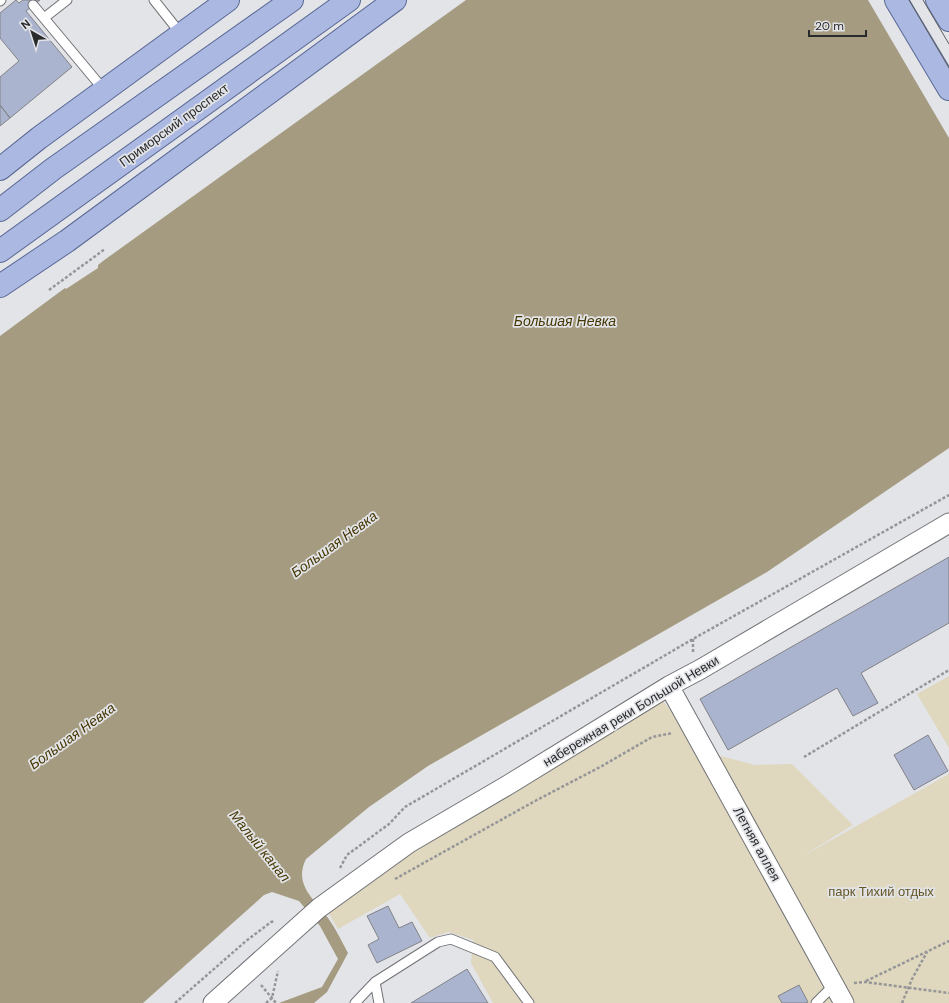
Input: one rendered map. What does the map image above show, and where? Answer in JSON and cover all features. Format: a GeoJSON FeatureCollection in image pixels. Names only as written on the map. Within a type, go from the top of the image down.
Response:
{"type":"FeatureCollection","features":[{"type":"Feature","properties":{"kind":"main road"},"geometry":{"type":"LineString","coordinates":[[0,170],[39,138],[228,0]]}},
{"type":"Feature","properties":{"kind":"main road"},"geometry":{"type":"LineString","coordinates":[[0,210],[53,169],[292,0]]}},
{"type":"Feature","properties":{"kind":"main road","name":"Приморский проспект"},"geometry":{"type":"LineString","coordinates":[[0,251],[349,0]]}},
{"type":"Feature","properties":{"kind":"main road"},"geometry":{"type":"LineString","coordinates":[[0,286],[67,241],[395,0]]}},
{"type":"Feature","properties":{"kind":"main road"},"geometry":{"type":"LineString","coordinates":[[896,0],[949,89]]}},
{"type":"Feature","properties":{"kind":"main road"},"geometry":{"type":"LineString","coordinates":[[937,0],[949,20]]}},
{"type":"Feature","properties":{"kind":"street","name":"набережная реки Большой Невки"},"geometry":{"type":"LineString","coordinates":[[213,1003],[250,972],[315,911],[409,843],[669,686],[701,669],[949,524]]}},
{"type":"Feature","properties":{"kind":"street","name":"Летняя аллея"},"geometry":{"type":"LineString","coordinates":[[669,686],[844,1003]]}},
{"type":"Feature","properties":{"kind":"lane"},"geometry":{"type":"LineString","coordinates":[[44,18],[67,0]]}},
{"type":"Feature","properties":{"kind":"lane"},"geometry":{"type":"LineString","coordinates":[[154,0],[181,34]]}},
{"type":"Feature","properties":{"kind":"lane"},"geometry":{"type":"LineString","coordinates":[[33,5],[104,90]]}},
{"type":"Feature","properties":{"kind":"lane"},"geometry":{"type":"LineString","coordinates":[[355,1003],[375,982],[438,942],[451,939],[495,957],[529,1003]]}},
{"type":"Feature","properties":{"kind":"lane"},"geometry":{"type":"LineString","coordinates":[[375,982],[379,1003]]}},
{"type":"Feature","properties":{"kind":"lane"},"geometry":{"type":"LineString","coordinates":[[816,1003],[834,985]]}},
{"type":"Feature","properties":{"kind":"path"},"geometry":{"type":"LineString","coordinates":[[49,290],[105,249]]}},
{"type":"Feature","properties":{"kind":"path"},"geometry":{"type":"LineString","coordinates":[[336,872],[341,867],[347,855],[389,824],[405,807],[694,639],[949,495]]}},
{"type":"Feature","properties":{"kind":"path"},"geometry":{"type":"LineString","coordinates":[[693,658],[694,639]]}},
{"type":"Feature","properties":{"kind":"path"},"geometry":{"type":"LineString","coordinates":[[804,757],[949,670]]}},
{"type":"Feature","properties":{"kind":"path"},"geometry":{"type":"LineString","coordinates":[[392,880],[535,801],[602,766],[652,737],[693,729]]}},
{"type":"Feature","properties":{"kind":"path"},"geometry":{"type":"LineString","coordinates":[[176,1003],[246,941],[271,922],[277,920]]}},
{"type":"Feature","properties":{"kind":"path"},"geometry":{"type":"LineString","coordinates":[[865,982],[949,941]]}},
{"type":"Feature","properties":{"kind":"path"},"geometry":{"type":"LineString","coordinates":[[902,1003],[912,979],[928,952]]}},
{"type":"Feature","properties":{"kind":"path"},"geometry":{"type":"LineString","coordinates":[[266,1003],[272,998],[280,966]]}},
{"type":"Feature","properties":{"kind":"path"},"geometry":{"type":"LineString","coordinates":[[834,985],[865,982],[949,993]]}},
{"type":"Feature","properties":{"kind":"path"},"geometry":{"type":"LineString","coordinates":[[260,984],[276,1003]]}},
{"type":"Feature","properties":{"kind":"green space"},"geometry":{"type":"Polygon","coordinates":[[[949,676],[949,748],[917,694],[949,676]]]}},
{"type":"Feature","properties":{"kind":"green space","name":"парк Тихий отдых"},"geometry":{"type":"Polygon","coordinates":[[[661,699],[681,722],[713,754],[755,765],[792,764],[853,825],[803,856],[949,774],[949,1003],[493,1003],[471,963],[473,940],[449,932],[430,938],[400,894],[338,929],[325,907],[431,838],[661,699]]]}},
{"type":"Feature","properties":{"kind":"water","name":"Большая Невка"},"geometry":{"type":"Polygon","coordinates":[[[466,0],[949,0],[949,448],[767,572],[428,766],[369,807],[306,859],[302,877],[307,892],[331,922],[348,953],[327,992],[314,1003],[279,1003],[322,987],[338,959],[320,926],[299,901],[272,892],[264,895],[143,1003],[0,1003],[0,336],[65,288],[66,289],[98,268],[98,265],[103,261],[466,0]]]}},
{"type":"Feature","properties":{"kind":"pier"},"geometry":{"type":"Polygon","coordinates":[[[868,0],[949,0],[949,138],[868,0]]]}},
{"type":"Feature","properties":{"kind":"building"},"geometry":{"type":"Polygon","coordinates":[[[16,0],[19,3],[23,0],[40,0],[26,11],[72,67],[10,118],[0,105],[0,77],[19,61],[0,38],[0,13],[16,0]]]}},
{"type":"Feature","properties":{"kind":"building"},"geometry":{"type":"Polygon","coordinates":[[[0,105],[10,118],[0,126],[0,105]]]}},
{"type":"Feature","properties":{"kind":"building"},"geometry":{"type":"Polygon","coordinates":[[[949,557],[949,623],[861,673],[878,703],[853,716],[837,688],[728,750],[700,699],[949,557]]]}},
{"type":"Feature","properties":{"kind":"building"},"geometry":{"type":"Polygon","coordinates":[[[928,735],[948,771],[914,790],[894,755],[928,735]]]}},
{"type":"Feature","properties":{"kind":"building"},"geometry":{"type":"Polygon","coordinates":[[[388,906],[399,928],[412,922],[422,941],[377,963],[368,945],[379,939],[367,916],[388,906]]]}},
{"type":"Feature","properties":{"kind":"building"},"geometry":{"type":"Polygon","coordinates":[[[467,969],[488,1003],[411,1003],[467,969]]]}},
{"type":"Feature","properties":{"kind":"building"},"geometry":{"type":"Polygon","coordinates":[[[799,985],[808,1002],[782,1003],[778,996],[799,985]]]}},
{"type":"Feature","properties":{"kind":"tram line"},"geometry":{"type":"LineString","coordinates":[[909,0],[949,68]]}},
{"type":"Feature","properties":{"kind":"tram line"},"geometry":{"type":"LineString","coordinates":[[923,0],[949,44]]}},
{"type":"Feature","properties":{"kind":"water label","name":"Малый канал"},"geometry":{"type":"Point","coordinates":[260,846]}}]}
